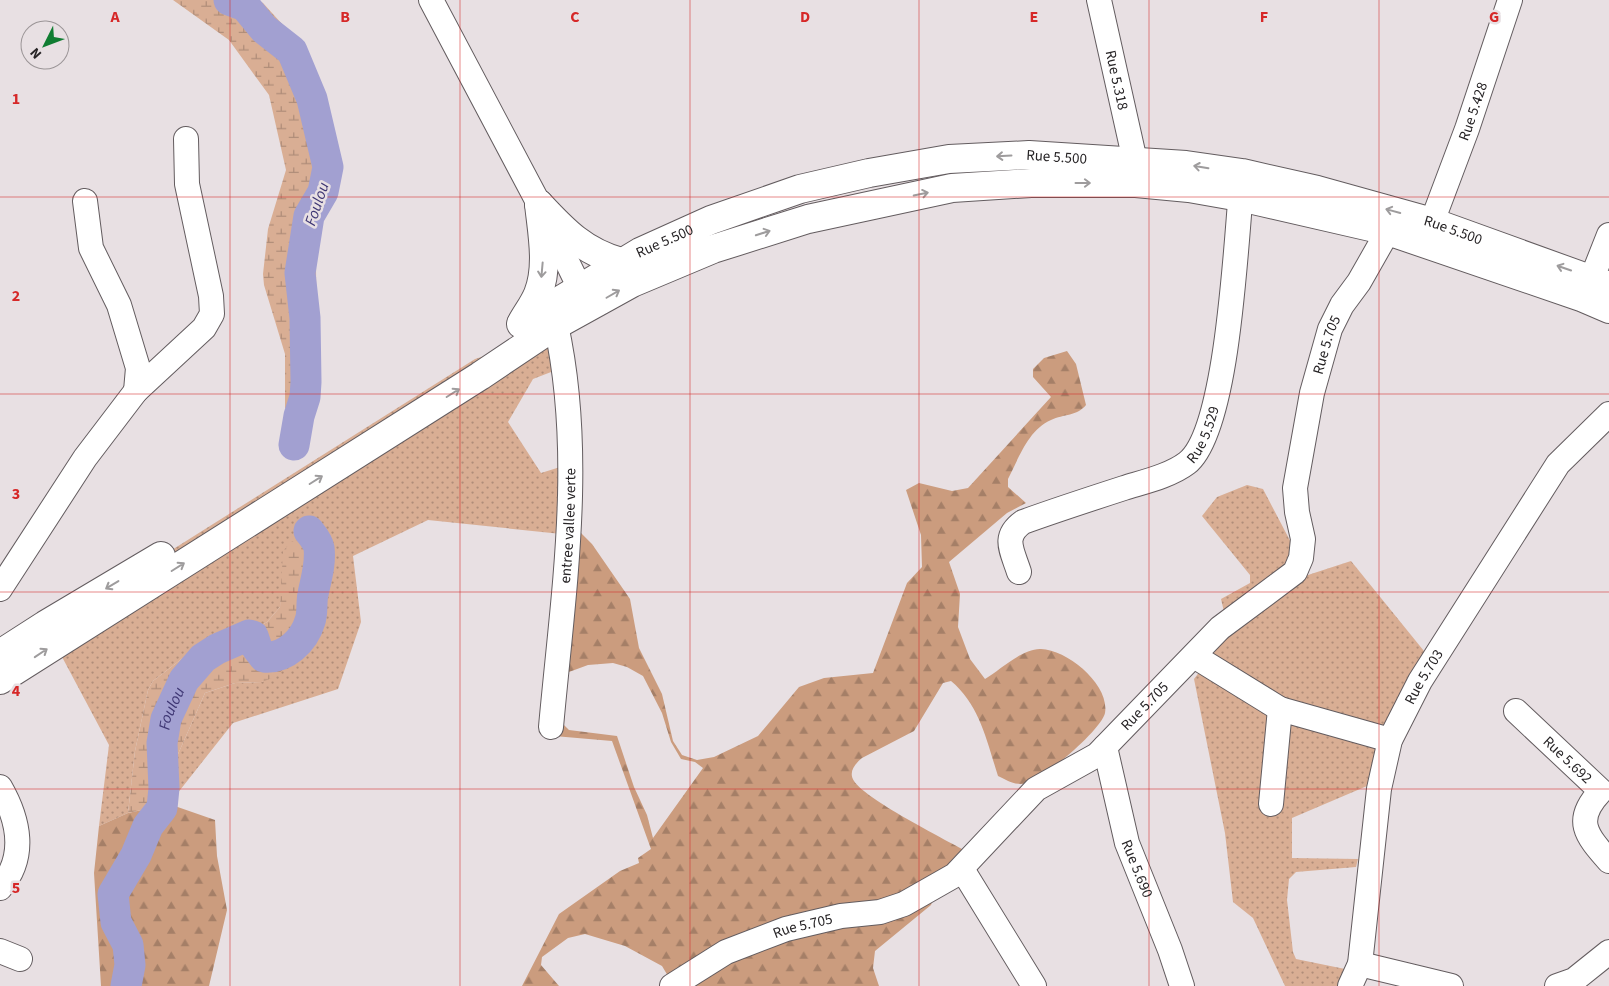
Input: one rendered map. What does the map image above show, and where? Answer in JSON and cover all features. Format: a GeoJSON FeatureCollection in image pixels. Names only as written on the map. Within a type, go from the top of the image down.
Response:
{"type":"FeatureCollection","features":[{"type":"Feature","properties":{"kind":"main road","name":"Rue 5.500"},"geometry":{"type":"LineString","coordinates":[[523,334],[556,325],[621,262],[711,220],[800,189],[869,173],[949,159],[1029,155],[1135,172],[1189,188],[1241,185],[1317,190],[1432,222],[1600,282]]}},
{"type":"Feature","properties":{"kind":"main road","name":"Rue 5.500"},"geometry":{"type":"LineString","coordinates":[[523,334],[584,297],[632,283],[713,249],[808,218],[874,202],[952,188],[1031,183],[1135,172]]}},
{"type":"Feature","properties":{"kind":"main road","name":"Rue 5.500"},"geometry":{"type":"LineString","coordinates":[[1241,185],[1388,231],[1572,294],[1609,309]]}},
{"type":"Feature","properties":{"kind":"main road"},"geometry":{"type":"LineString","coordinates":[[539,204],[580,244],[601,257],[621,262]]}},
{"type":"Feature","properties":{"kind":"main road"},"geometry":{"type":"LineString","coordinates":[[0,680],[480,376],[523,334],[538,295],[543,275],[544,252],[539,204]]}},
{"type":"Feature","properties":{"kind":"main road"},"geometry":{"type":"LineString","coordinates":[[0,654],[175,548],[475,359],[523,334]]}},
{"type":"Feature","properties":{"kind":"street"},"geometry":{"type":"LineString","coordinates":[[431,0],[539,204],[584,297]]}},
{"type":"Feature","properties":{"kind":"street","name":"Rue 5.318"},"geometry":{"type":"LineString","coordinates":[[1099,0],[1135,172]]}},
{"type":"Feature","properties":{"kind":"street","name":"Rue 5.428"},"geometry":{"type":"LineString","coordinates":[[1432,222],[1468,129],[1510,0]]}},
{"type":"Feature","properties":{"kind":"street"},"geometry":{"type":"LineString","coordinates":[[0,589],[85,458],[136,390],[204,328],[212,314],[211,296],[187,184],[186,139]]}},
{"type":"Feature","properties":{"kind":"street","name":"Rue 5.529"},"geometry":{"type":"LineString","coordinates":[[1018,572],[1009,541],[1012,530],[1023,522],[1164,474],[1187,463],[1196,451],[1211,420],[1224,354],[1234,282],[1241,185]]}},
{"type":"Feature","properties":{"kind":"street"},"geometry":{"type":"LineString","coordinates":[[85,201],[91,248],[119,306],[138,368],[136,390]]}},
{"type":"Feature","properties":{"kind":"street","name":"Rue 5.705"},"geometry":{"type":"LineString","coordinates":[[672,986],[726,952],[786,929],[841,916],[880,912],[904,904],[940,884],[962,869],[1036,789],[1097,756],[1220,628],[1295,572],[1301,558],[1303,539],[1297,512],[1295,488],[1312,393],[1330,329],[1342,305],[1359,282],[1388,231]]}},
{"type":"Feature","properties":{"kind":"street"},"geometry":{"type":"LineString","coordinates":[[1600,282],[1609,235]]}},
{"type":"Feature","properties":{"kind":"street","name":"entree vallee verte"},"geometry":{"type":"LineString","coordinates":[[550,727],[571,501],[569,404],[566,368],[556,325]]}},
{"type":"Feature","properties":{"kind":"street","name":"Rue 5.703"},"geometry":{"type":"LineString","coordinates":[[1350,986],[1360,964],[1379,789],[1390,740],[1420,681],[1558,464],[1609,414]]}},
{"type":"Feature","properties":{"kind":"street"},"geometry":{"type":"LineString","coordinates":[[1194,656],[1280,709],[1390,740]]}},
{"type":"Feature","properties":{"kind":"street"},"geometry":{"type":"LineString","coordinates":[[1271,804],[1280,709]]}},
{"type":"Feature","properties":{"kind":"street","name":"Rue 5.692"},"geometry":{"type":"LineString","coordinates":[[1516,711],[1605,788],[1590,802],[1584,816],[1585,828],[1594,844],[1609,862]]}},
{"type":"Feature","properties":{"kind":"street","name":"Rue 5.690"},"geometry":{"type":"LineString","coordinates":[[1105,747],[1126,843],[1170,950],[1182,986]]}},
{"type":"Feature","properties":{"kind":"street"},"geometry":{"type":"LineString","coordinates":[[0,787],[13,813],[17,835],[17,859],[10,875],[0,888]]}},
{"type":"Feature","properties":{"kind":"street"},"geometry":{"type":"LineString","coordinates":[[962,869],[1034,986]]}},
{"type":"Feature","properties":{"kind":"street"},"geometry":{"type":"LineString","coordinates":[[1557,986],[1574,980],[1609,952]]}},
{"type":"Feature","properties":{"kind":"street"},"geometry":{"type":"LineString","coordinates":[[1360,964],[1451,986]]}},
{"type":"Feature","properties":{"kind":"green space"},"geometry":{"type":"Polygon","coordinates":[[[173,0],[258,0],[292,35],[320,84],[334,141],[322,191],[316,264],[317,391],[314,405],[302,414],[288,407],[285,408],[285,354],[264,285],[263,274],[268,229],[286,170],[269,95],[229,40],[173,0]]]}},
{"type":"Feature","properties":{"kind":"green space"},"geometry":{"type":"Polygon","coordinates":[[[557,324],[564,367],[533,379],[508,422],[541,473],[573,463],[571,535],[428,520],[353,556],[361,622],[338,689],[233,723],[169,804],[171,770],[205,693],[235,683],[262,682],[307,642],[317,614],[322,567],[318,541],[283,585],[280,607],[267,622],[250,632],[201,644],[153,681],[148,690],[135,751],[128,813],[99,826],[109,745],[45,625],[175,548],[475,359],[522,344],[557,324]]]}},
{"type":"Feature","properties":{"kind":"green space"},"geometry":{"type":"Polygon","coordinates":[[[1067,351],[1076,364],[1086,405],[1079,411],[1051,420],[1036,430],[1025,445],[1008,479],[1008,487],[1026,503],[1007,513],[949,562],[960,594],[958,627],[970,659],[985,679],[1027,652],[1041,649],[1063,655],[1085,671],[1101,691],[1105,702],[1105,713],[1094,730],[1071,753],[1035,780],[1019,784],[1012,782],[998,776],[986,737],[976,713],[969,701],[951,681],[943,683],[914,731],[862,758],[857,763],[852,771],[852,778],[861,789],[888,808],[966,851],[939,883],[931,905],[875,951],[873,968],[879,986],[674,986],[662,966],[625,946],[585,934],[568,938],[542,957],[541,965],[559,986],[522,986],[559,914],[620,871],[639,863],[638,858],[651,849],[612,741],[554,736],[580,532],[592,544],[630,599],[639,648],[662,694],[673,741],[682,755],[697,760],[714,757],[758,736],[799,687],[824,678],[873,673],[907,583],[922,567],[921,535],[906,490],[919,483],[952,491],[968,488],[1051,397],[1033,377],[1033,369],[1044,358],[1067,351]],[[613,663],[588,665],[569,672],[565,689],[564,725],[569,730],[617,736],[634,787],[647,815],[653,838],[703,768],[695,762],[681,759],[671,742],[662,713],[643,676],[627,667],[613,663]]]}},
{"type":"Feature","properties":{"kind":"green space"},"geometry":{"type":"Polygon","coordinates":[[[1247,485],[1263,489],[1308,575],[1351,561],[1428,656],[1401,699],[1367,786],[1292,818],[1292,858],[1358,859],[1356,867],[1296,872],[1289,879],[1287,900],[1293,952],[1296,959],[1345,969],[1351,975],[1354,986],[1285,986],[1253,918],[1233,902],[1225,833],[1194,679],[1229,633],[1221,599],[1250,583],[1250,575],[1202,516],[1217,497],[1247,485]]]}},
{"type":"Feature","properties":{"kind":"green space"},"geometry":{"type":"Polygon","coordinates":[[[304,539],[318,541],[322,567],[317,615],[307,642],[277,676],[262,682],[235,683],[205,693],[171,770],[169,804],[128,813],[135,751],[148,690],[153,681],[201,644],[250,632],[267,622],[280,607],[283,551],[291,542],[304,539]]]}},
{"type":"Feature","properties":{"kind":"green space"},"geometry":{"type":"Polygon","coordinates":[[[169,804],[215,820],[217,856],[227,910],[209,986],[101,986],[94,873],[99,826],[128,813],[169,804]]]}},
{"type":"Feature","properties":{"kind":"waterway","name":"Foulou"},"geometry":{"type":"LineString","coordinates":[[229,0],[245,6],[264,29],[292,51],[312,99],[328,167],[323,192],[309,216],[300,273],[305,318],[306,382],[305,397],[299,416],[294,445]]}},
{"type":"Feature","properties":{"kind":"waterway","name":"Foulou"},"geometry":{"type":"LineString","coordinates":[[126,986],[130,965],[128,945],[116,922],[113,894],[136,855],[148,826],[162,808],[164,788],[162,743],[166,719],[184,680],[203,658],[217,649],[249,635],[253,636],[257,648],[264,657],[272,657],[286,652],[298,642],[311,618],[312,597],[318,571],[318,546],[309,531]]}}]}
